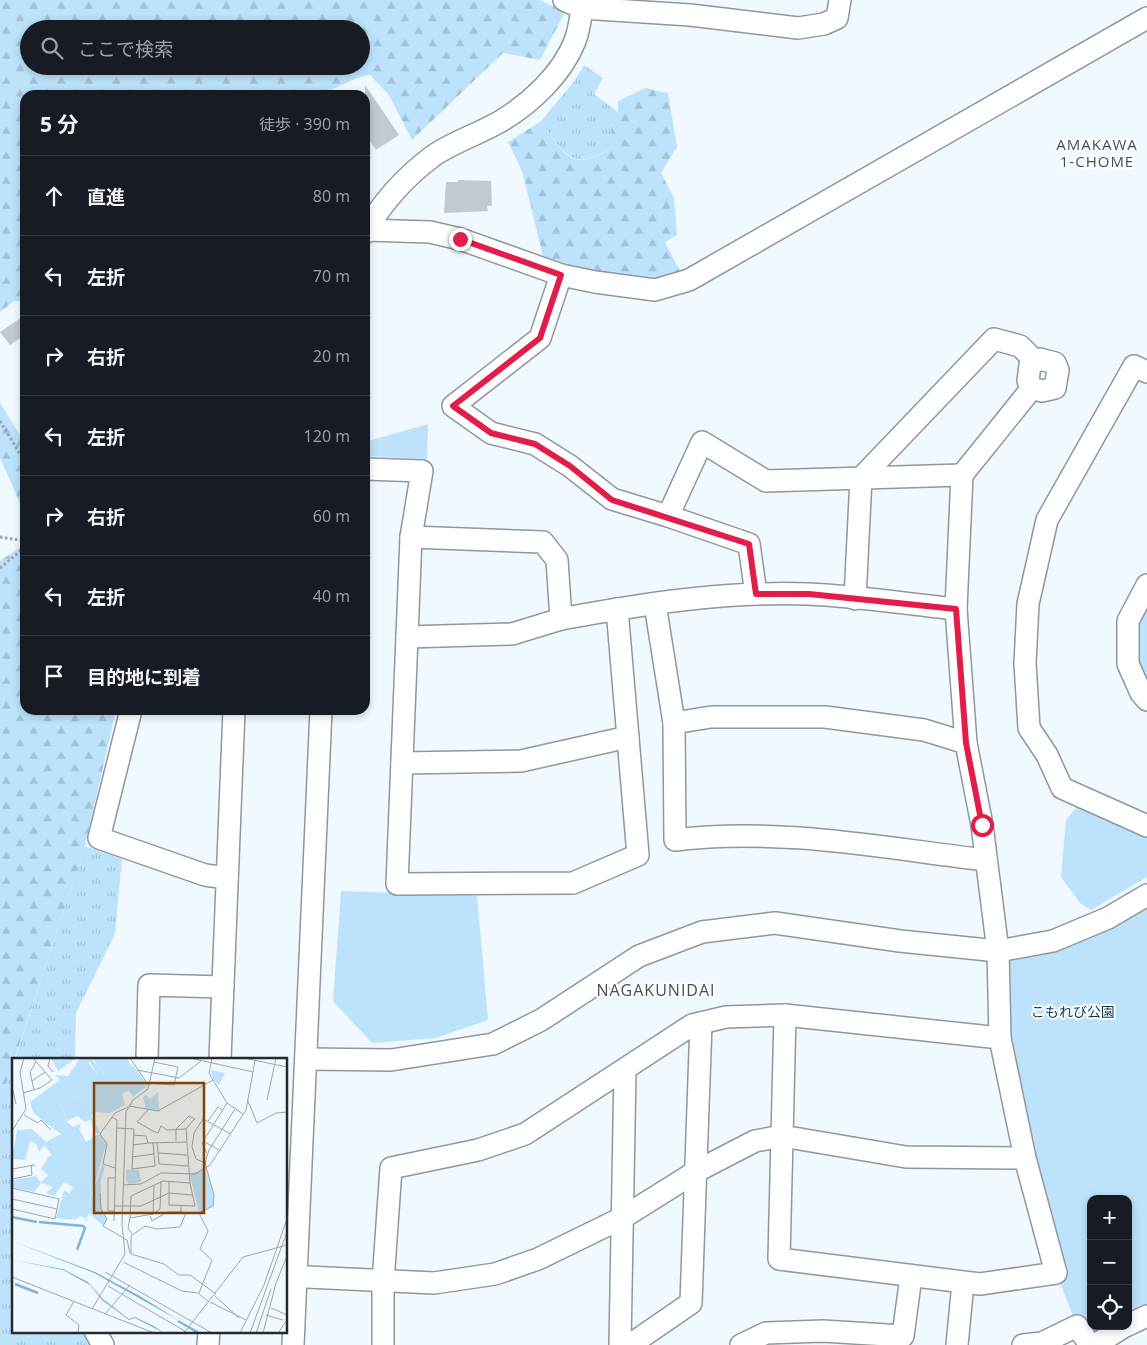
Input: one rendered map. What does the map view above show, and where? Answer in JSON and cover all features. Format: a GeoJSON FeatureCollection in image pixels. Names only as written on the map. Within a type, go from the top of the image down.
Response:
{"type":"FeatureCollection","features":[{"type":"Feature","properties":{"kind":"street"},"geometry":{"type":"LineString","coordinates":[[370,225],[384,203],[407,178],[435,155],[502,121],[528,102],[551,80],[575,41],[576,3],[798,28],[824,24],[836,18],[840,0]]}},
{"type":"Feature","properties":{"kind":"street"},"geometry":{"type":"LineString","coordinates":[[370,231],[430,232],[460,239],[561,275],[595,282],[655,290],[689,280],[1147,18]]}},
{"type":"Feature","properties":{"kind":"street"},"geometry":{"type":"LineString","coordinates":[[561,275],[540,338],[453,406],[491,433],[535,444],[570,466],[612,500],[668,516],[749,544],[756,594]]}},
{"type":"Feature","properties":{"kind":"street"},"geometry":{"type":"LineString","coordinates":[[785,1015],[779,1259],[980,1284],[1056,1273],[1025,1158],[1000,1038],[998,951],[982,825],[966,743],[956,609],[962,475],[1032,388],[1042,391],[1052,390],[1058,381],[1058,370],[1055,363],[1044,358],[1035,361],[1020,346],[994,340],[861,478],[854,599]]}},
{"type":"Feature","properties":{"kind":"street"},"geometry":{"type":"LineString","coordinates":[[1147,372],[1134,366],[1047,520],[1028,604],[1025,663],[1029,728],[1047,754],[1062,788],[1147,826]]}},
{"type":"Feature","properties":{"kind":"street"},"geometry":{"type":"LineString","coordinates":[[668,516],[702,442],[766,481],[962,475]]}},
{"type":"Feature","properties":{"kind":"street"},"geometry":{"type":"LineString","coordinates":[[370,469],[422,471],[411,536],[397,884],[573,883],[638,855],[617,609]]}},
{"type":"Feature","properties":{"kind":"street"},"geometry":{"type":"LineString","coordinates":[[411,536],[543,542],[557,560],[561,619]]}},
{"type":"Feature","properties":{"kind":"street"},"geometry":{"type":"LineString","coordinates":[[1145,592],[1128,621],[1128,664],[1141,693],[1147,700]]}},
{"type":"Feature","properties":{"kind":"street"},"geometry":{"type":"LineString","coordinates":[[407,637],[512,634],[561,619],[617,609],[756,594],[809,594],[956,609]]}},
{"type":"Feature","properties":{"kind":"street"},"geometry":{"type":"LineString","coordinates":[[655,604],[674,724],[675,840],[736,834],[803,838],[986,860]]}},
{"type":"Feature","properties":{"kind":"street"},"geometry":{"type":"LineString","coordinates":[[130,715],[99,838],[205,875],[227,878]]}},
{"type":"Feature","properties":{"kind":"street"},"geometry":{"type":"LineString","coordinates":[[220,1058],[234,715]]}},
{"type":"Feature","properties":{"kind":"street"},"geometry":{"type":"LineString","coordinates":[[293,1345],[291,1277],[307,1059],[321,715]]}},
{"type":"Feature","properties":{"kind":"street"},"geometry":{"type":"LineString","coordinates":[[674,724],[711,717],[825,717],[924,730],[966,743]]}},
{"type":"Feature","properties":{"kind":"street"},"geometry":{"type":"LineString","coordinates":[[402,763],[521,761],[628,737]]}},
{"type":"Feature","properties":{"kind":"street"},"geometry":{"type":"LineString","coordinates":[[307,1059],[391,1060],[493,1044],[542,1020],[640,956],[702,932],[775,923],[900,941],[998,951],[1053,941],[1108,918],[1147,896]]}},
{"type":"Feature","properties":{"kind":"street"},"geometry":{"type":"LineString","coordinates":[[147,1058],[149,985],[223,987]]}},
{"type":"Feature","properties":{"kind":"street"},"geometry":{"type":"LineString","coordinates":[[383,1345],[384,1282],[391,1168],[478,1150],[525,1134],[692,1026],[726,1017],[785,1015],[1000,1038]]}},
{"type":"Feature","properties":{"kind":"street"},"geometry":{"type":"LineString","coordinates":[[630,1345],[692,1303],[701,1023]]}},
{"type":"Feature","properties":{"kind":"street"},"geometry":{"type":"LineString","coordinates":[[620,1345],[625,1070]]}},
{"type":"Feature","properties":{"kind":"street"},"geometry":{"type":"LineString","coordinates":[[291,1277],[434,1283],[495,1274],[538,1259],[622,1218],[697,1171],[755,1141],[782,1136],[906,1157],[1025,1158]]}},
{"type":"Feature","properties":{"kind":"street"},"geometry":{"type":"LineString","coordinates":[[742,1345],[766,1332],[823,1331],[903,1336],[911,1276]]}},
{"type":"Feature","properties":{"kind":"street"},"geometry":{"type":"LineString","coordinates":[[957,1345],[963,1283]]}},
{"type":"Feature","properties":{"kind":"street"},"geometry":{"type":"LineString","coordinates":[[1132,1323],[1147,1316]]}},
{"type":"Feature","properties":{"kind":"street"},"geometry":{"type":"LineString","coordinates":[[1023,1345],[1042,1343],[1077,1326],[1090,1345]]}},
{"type":"Feature","properties":{"kind":"street"},"geometry":{"type":"LineString","coordinates":[[1095,1345],[1119,1330]]}},
{"type":"Feature","properties":{"kind":"street"},"geometry":{"type":"LineString","coordinates":[[96,1332],[103,1345]]}},
{"type":"Feature","properties":{"kind":"street"},"geometry":{"type":"LineString","coordinates":[[208,1345],[209,1332]]}},
{"type":"Feature","properties":{"kind":"path"},"geometry":{"type":"LineString","coordinates":[[0,421],[20,454]]}},
{"type":"Feature","properties":{"kind":"path"},"geometry":{"type":"LineString","coordinates":[[0,537],[20,540]]}},
{"type":"Feature","properties":{"kind":"path"},"geometry":{"type":"LineString","coordinates":[[0,568],[20,551]]}},
{"type":"Feature","properties":{"kind":"green space"},"geometry":{"type":"Polygon","coordinates":[[[0,0],[540,0],[565,12],[540,60],[503,53],[412,140],[389,95],[370,75],[333,90],[20,90],[20,301],[14,301],[0,312],[0,0]]]}},
{"type":"Feature","properties":{"kind":"green space"},"geometry":{"type":"Polygon","coordinates":[[[584,65],[603,78],[594,94],[618,112],[611,127],[612,147],[587,159],[578,159],[563,151],[540,122],[573,83],[584,65]]]}},
{"type":"Feature","properties":{"kind":"green space"},"geometry":{"type":"Polygon","coordinates":[[[645,88],[668,93],[677,147],[661,173],[674,198],[677,235],[665,242],[683,277],[644,281],[545,264],[522,171],[508,142],[540,122],[556,143],[570,157],[578,160],[598,155],[612,147],[611,127],[618,112],[618,101],[645,88]]]}},
{"type":"Feature","properties":{"kind":"green space"},"geometry":{"type":"Polygon","coordinates":[[[0,403],[20,435],[20,503],[0,458],[0,403]]]}},
{"type":"Feature","properties":{"kind":"green space"},"geometry":{"type":"Polygon","coordinates":[[[428,424],[427,459],[370,456],[370,441],[428,424]]]}},
{"type":"Feature","properties":{"kind":"green space"},"geometry":{"type":"Polygon","coordinates":[[[20,547],[20,715],[115,715],[85,846],[15,1058],[12,1058],[12,1067],[0,1103],[0,561],[20,547]]]}},
{"type":"Feature","properties":{"kind":"green space"},"geometry":{"type":"Polygon","coordinates":[[[1141,594],[1147,598],[1147,700],[1128,664],[1141,594]]]}},
{"type":"Feature","properties":{"kind":"green space"},"geometry":{"type":"Polygon","coordinates":[[[1077,807],[1121,820],[1147,833],[1147,877],[1091,910],[1081,904],[1061,877],[1066,820],[1077,807]]]}},
{"type":"Feature","properties":{"kind":"green space"},"geometry":{"type":"Polygon","coordinates":[[[85,846],[122,859],[115,934],[76,1013],[75,1058],[15,1058],[85,846]]]}},
{"type":"Feature","properties":{"kind":"green space"},"geometry":{"type":"Polygon","coordinates":[[[341,891],[477,896],[488,1020],[435,1038],[372,1043],[333,1001],[341,891]]]}},
{"type":"Feature","properties":{"kind":"green space","name":"こもれび公園"},"geometry":{"type":"Polygon","coordinates":[[[1147,895],[1147,1316],[1132,1323],[1132,1195],[1087,1195],[1087,1330],[1119,1330],[1095,1345],[1077,1326],[1056,1273],[1025,1158],[998,951],[1147,895]]]}},
{"type":"Feature","properties":{"kind":"green space"},"geometry":{"type":"Polygon","coordinates":[[[12,1067],[12,1332],[92,1332],[99,1345],[0,1345],[0,1103],[12,1067]]]}},
{"type":"Feature","properties":{"kind":"building"},"geometry":{"type":"Polygon","coordinates":[[[370,92],[399,135],[376,150],[370,141],[370,92]]]}},
{"type":"Feature","properties":{"kind":"building"},"geometry":{"type":"Polygon","coordinates":[[[458,180],[491,181],[492,206],[487,206],[488,211],[444,213],[446,182],[458,182],[458,180]]]}},
{"type":"Feature","properties":{"kind":"building"},"geometry":{"type":"Polygon","coordinates":[[[20,318],[20,338],[10,345],[0,332],[20,318]]]}},
{"type":"Feature","properties":{"kind":"district","name":"AMAKAWA 1-CHOME"},"geometry":{"type":"Point","coordinates":[1097,154]}},
{"type":"Feature","properties":{"kind":"district","name":"NAGAKUNIDAI"},"geometry":{"type":"Point","coordinates":[656,990]}},
{"type":"Feature","properties":{"kind":"route"},"geometry":{"type":"LineString","coordinates":[[460,239],[494,253],[561,275],[540,338],[453,406],[491,433],[535,444],[570,466],[612,500],[668,516],[749,544],[756,594],[809,594],[956,609],[966,743],[982,825]]}}]}
